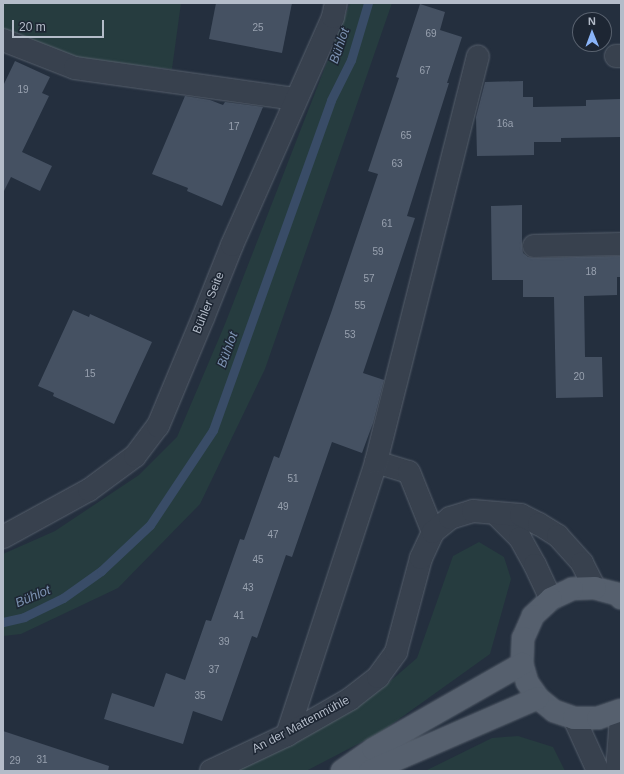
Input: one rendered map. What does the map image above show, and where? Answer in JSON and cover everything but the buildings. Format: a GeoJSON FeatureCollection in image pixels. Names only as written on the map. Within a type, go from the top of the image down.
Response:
{"type":"FeatureCollection","features":[{"type":"Feature","properties":{"kind":"main road"},"geometry":{"type":"LineString","coordinates":[[621,598],[617,594],[595,588],[572,589],[551,599],[533,616],[522,638],[522,664],[527,682],[538,698],[554,711],[574,718],[598,718],[621,710]]}},
{"type":"Feature","properties":{"kind":"main road"},"geometry":{"type":"LineString","coordinates":[[342,771],[373,749],[522,664]]}},
{"type":"Feature","properties":{"kind":"main road"},"geometry":{"type":"LineString","coordinates":[[370,771],[538,698]]}},
{"type":"Feature","properties":{"kind":"street","name":"Bühler Seite"},"geometry":{"type":"LineString","coordinates":[[3,537],[89,490],[135,456],[158,426],[232,245],[333,17],[336,3]]}},
{"type":"Feature","properties":{"kind":"street"},"geometry":{"type":"LineString","coordinates":[[3,40],[75,68],[296,99]]}},
{"type":"Feature","properties":{"kind":"street"},"geometry":{"type":"LineString","coordinates":[[287,735],[376,462],[478,57]]}},
{"type":"Feature","properties":{"kind":"street"},"geometry":{"type":"LineString","coordinates":[[534,246],[621,244]]}},
{"type":"Feature","properties":{"kind":"street"},"geometry":{"type":"LineString","coordinates":[[376,462],[409,472],[433,532]]}},
{"type":"Feature","properties":{"kind":"street","name":"An der Mattenmühle"},"geometry":{"type":"LineString","coordinates":[[211,771],[287,735],[350,699],[378,677],[396,652],[421,558],[433,532],[450,518],[473,511],[521,515],[540,524],[558,536],[582,563],[595,588]]}},
{"type":"Feature","properties":{"kind":"street"},"geometry":{"type":"LineString","coordinates":[[496,514],[520,538],[536,565],[551,599]]}},
{"type":"Feature","properties":{"kind":"street"},"geometry":{"type":"LineString","coordinates":[[574,718],[598,771]]}},
{"type":"Feature","properties":{"kind":"street"},"geometry":{"type":"LineString","coordinates":[[617,771],[621,718]]}},
{"type":"Feature","properties":{"kind":"green space"},"geometry":{"type":"Polygon","coordinates":[[[3,3],[181,3],[172,69],[76,60],[3,45],[3,3]]]}},
{"type":"Feature","properties":{"kind":"green space"},"geometry":{"type":"Polygon","coordinates":[[[350,3],[392,3],[265,369],[200,504],[118,588],[21,634],[3,636],[3,554],[55,531],[139,475],[177,437],[225,324],[350,3]]]}},
{"type":"Feature","properties":{"kind":"green space"},"geometry":{"type":"Polygon","coordinates":[[[479,542],[504,557],[511,579],[490,654],[381,732],[306,771],[221,771],[379,691],[417,658],[453,556],[479,542]]]}},
{"type":"Feature","properties":{"kind":"green space"},"geometry":{"type":"Polygon","coordinates":[[[518,736],[553,747],[565,771],[425,771],[492,738],[518,736]]]}},
{"type":"Feature","properties":{"kind":"waterway","name":"Bühlot"},"geometry":{"type":"LineString","coordinates":[[3,622],[24,617],[63,598],[101,571],[150,525],[213,430],[331,100],[351,60],[368,3]]}}]}
